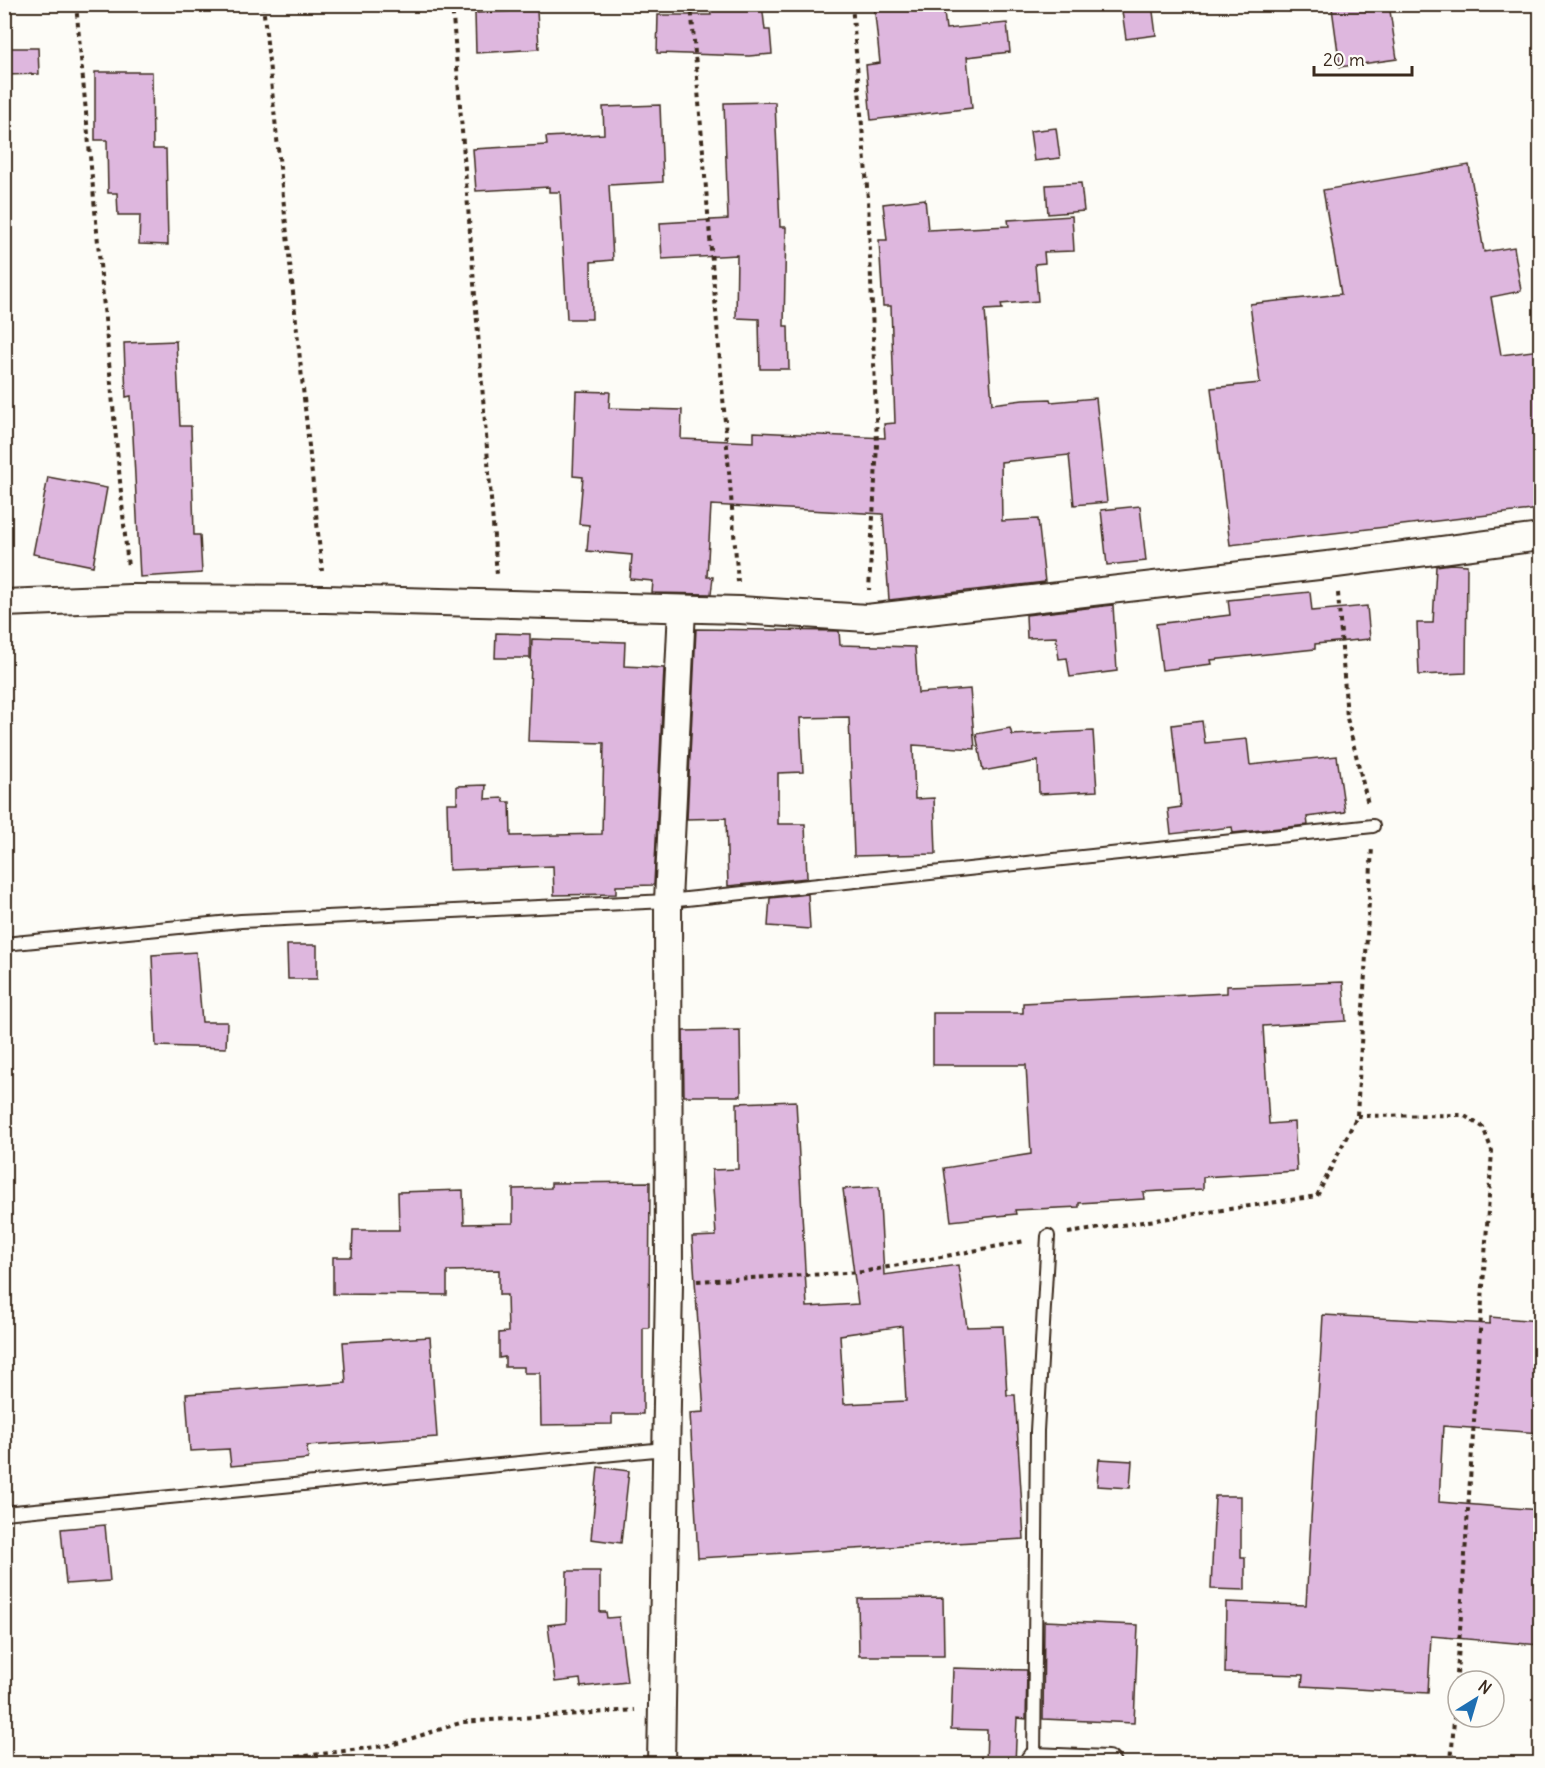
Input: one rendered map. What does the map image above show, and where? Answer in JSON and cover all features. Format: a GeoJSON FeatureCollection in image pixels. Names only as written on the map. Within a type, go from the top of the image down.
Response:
{"type":"FeatureCollection","features":[{"type":"Feature","properties":{"kind":"street"},"geometry":{"type":"LineString","coordinates":[[4,603],[130,598],[325,599],[740,610],[867,618],[1336,564],[1540,537]]}},
{"type":"Feature","properties":{"kind":"street"},"geometry":{"type":"LineString","coordinates":[[660,1764],[669,1282],[668,902],[682,609]]}},
{"type":"Feature","properties":{"kind":"street"},"geometry":{"type":"LineString","coordinates":[[1034,1762],[1107,1764]]}},
{"type":"Feature","properties":{"kind":"lane"},"geometry":{"type":"LineString","coordinates":[[4,944],[241,921],[668,902],[1373,826]]}},
{"type":"Feature","properties":{"kind":"lane"},"geometry":{"type":"LineString","coordinates":[[1034,1762],[1037,1431],[1048,1236]]}},
{"type":"Feature","properties":{"kind":"lane"},"geometry":{"type":"LineString","coordinates":[[4,1513],[665,1449]]}},
{"type":"Feature","properties":{"kind":"path"},"geometry":{"type":"LineString","coordinates":[[76,4],[130,598]]}},
{"type":"Feature","properties":{"kind":"path"},"geometry":{"type":"LineString","coordinates":[[262,4],[325,599]]}},
{"type":"Feature","properties":{"kind":"path"},"geometry":{"type":"LineString","coordinates":[[452,4],[500,603]]}},
{"type":"Feature","properties":{"kind":"path"},"geometry":{"type":"LineString","coordinates":[[691,4],[740,610]]}},
{"type":"Feature","properties":{"kind":"path"},"geometry":{"type":"LineString","coordinates":[[852,4],[868,199],[877,444],[867,618]]}},
{"type":"Feature","properties":{"kind":"path"},"geometry":{"type":"LineString","coordinates":[[669,1282],[862,1272],[1048,1236],[1317,1196],[1357,1116],[1373,826],[1347,718],[1336,564]]}},
{"type":"Feature","properties":{"kind":"path"},"geometry":{"type":"LineString","coordinates":[[1357,1116],[1462,1115],[1483,1126],[1492,1151],[1451,1764]]}},
{"type":"Feature","properties":{"kind":"path"},"geometry":{"type":"LineString","coordinates":[[243,1764],[286,1761],[391,1745],[463,1722],[660,1708]]}},
{"type":"Feature","properties":{"kind":"building"},"geometry":{"type":"Polygon","coordinates":[[[710,4],[762,4],[765,30],[770,30],[772,54],[749,56],[657,53],[658,15],[711,15],[710,4]]]}},
{"type":"Feature","properties":{"kind":"building"},"geometry":{"type":"Polygon","coordinates":[[[874,4],[943,4],[946,29],[1007,23],[1010,52],[967,57],[972,108],[871,120],[866,65],[880,63],[874,4]]]}},
{"type":"Feature","properties":{"kind":"building"},"geometry":{"type":"Polygon","coordinates":[[[1121,4],[1152,4],[1156,35],[1126,39],[1121,4]]]}},
{"type":"Feature","properties":{"kind":"building"},"geometry":{"type":"Polygon","coordinates":[[[1355,4],[1389,4],[1397,59],[1340,67],[1332,8],[1355,4]]]}},
{"type":"Feature","properties":{"kind":"building"},"geometry":{"type":"Polygon","coordinates":[[[537,10],[539,49],[476,53],[475,13],[537,10]]]}},
{"type":"Feature","properties":{"kind":"building"},"geometry":{"type":"Polygon","coordinates":[[[4,48],[38,48],[39,74],[4,75],[4,48]]]}},
{"type":"Feature","properties":{"kind":"building"},"geometry":{"type":"Polygon","coordinates":[[[95,72],[152,72],[153,149],[166,149],[168,245],[139,244],[140,215],[118,215],[117,193],[108,193],[107,140],[95,140],[95,72]]]}},
{"type":"Feature","properties":{"kind":"building"},"geometry":{"type":"Polygon","coordinates":[[[775,102],[780,227],[786,227],[784,326],[788,326],[789,369],[760,369],[759,319],[736,318],[737,255],[662,259],[660,223],[728,219],[724,103],[775,102]]]}},
{"type":"Feature","properties":{"kind":"building"},"geometry":{"type":"Polygon","coordinates":[[[660,105],[663,182],[609,185],[613,260],[591,262],[592,319],[567,319],[560,192],[549,192],[549,187],[476,191],[473,149],[547,145],[546,137],[604,134],[603,107],[660,105]]]}},
{"type":"Feature","properties":{"kind":"building"},"geometry":{"type":"Polygon","coordinates":[[[1056,128],[1060,158],[1034,161],[1030,131],[1056,128]]]}},
{"type":"Feature","properties":{"kind":"building"},"geometry":{"type":"Polygon","coordinates":[[[1469,165],[1484,252],[1514,247],[1521,291],[1491,297],[1501,355],[1540,350],[1540,509],[1230,545],[1211,388],[1260,383],[1250,304],[1341,294],[1323,190],[1469,165]]]}},
{"type":"Feature","properties":{"kind":"building"},"geometry":{"type":"Polygon","coordinates":[[[1081,183],[1084,211],[1048,214],[1046,185],[1081,183]]]}},
{"type":"Feature","properties":{"kind":"building"},"geometry":{"type":"Polygon","coordinates":[[[925,199],[928,230],[1009,226],[1008,220],[1072,216],[1074,251],[1044,252],[1045,263],[1035,264],[1038,301],[1001,304],[1002,309],[985,310],[992,404],[1023,400],[1050,399],[1051,402],[1096,398],[1107,502],[1074,505],[1069,455],[1001,462],[1002,521],[1038,519],[1045,582],[889,600],[883,514],[711,505],[707,577],[713,577],[711,594],[652,593],[653,581],[630,579],[632,555],[587,551],[589,525],[579,524],[583,477],[573,476],[576,391],[610,392],[609,408],[682,410],[681,439],[754,442],[754,432],[885,438],[884,424],[895,423],[891,306],[883,306],[879,240],[887,240],[883,204],[925,199]]]}},
{"type":"Feature","properties":{"kind":"building"},"geometry":{"type":"Polygon","coordinates":[[[176,341],[180,426],[191,426],[194,535],[200,535],[202,573],[140,577],[131,396],[126,397],[124,343],[176,341]]]}},
{"type":"Feature","properties":{"kind":"building"},"geometry":{"type":"Polygon","coordinates":[[[48,477],[107,488],[93,566],[33,554],[48,477]]]}},
{"type":"Feature","properties":{"kind":"building"},"geometry":{"type":"Polygon","coordinates":[[[1140,506],[1146,561],[1107,565],[1101,510],[1140,506]]]}},
{"type":"Feature","properties":{"kind":"building"},"geometry":{"type":"Polygon","coordinates":[[[1467,565],[1466,673],[1419,675],[1417,623],[1433,623],[1436,566],[1467,565]]]}},
{"type":"Feature","properties":{"kind":"building"},"geometry":{"type":"Polygon","coordinates":[[[1310,592],[1312,611],[1367,606],[1370,639],[1315,644],[1315,649],[1211,660],[1212,664],[1162,670],[1156,624],[1230,615],[1228,600],[1310,592]]]}},
{"type":"Feature","properties":{"kind":"building"},"geometry":{"type":"Polygon","coordinates":[[[1113,605],[1117,671],[1070,677],[1067,658],[1059,659],[1056,637],[1027,638],[1026,615],[1113,605]]]}},
{"type":"Feature","properties":{"kind":"building"},"geometry":{"type":"Polygon","coordinates":[[[696,629],[839,631],[840,645],[915,647],[918,693],[970,689],[975,749],[913,745],[915,799],[934,798],[936,854],[854,856],[849,717],[800,718],[803,772],[778,773],[778,824],[805,824],[807,878],[728,886],[726,818],[687,819],[696,629]]]}},
{"type":"Feature","properties":{"kind":"building"},"geometry":{"type":"Polygon","coordinates":[[[496,633],[530,634],[530,658],[495,658],[496,633]]]}},
{"type":"Feature","properties":{"kind":"building"},"geometry":{"type":"Polygon","coordinates":[[[532,639],[625,642],[624,666],[664,668],[654,885],[616,886],[616,894],[554,895],[553,866],[449,870],[447,803],[457,803],[457,786],[486,785],[485,799],[503,798],[504,802],[510,802],[511,836],[602,834],[604,743],[528,741],[532,639]]]}},
{"type":"Feature","properties":{"kind":"building"},"geometry":{"type":"Polygon","coordinates":[[[1202,721],[1205,743],[1247,739],[1250,765],[1337,756],[1345,812],[1307,817],[1308,825],[1233,833],[1232,827],[1171,834],[1168,809],[1181,807],[1172,725],[1202,721]]]}},
{"type":"Feature","properties":{"kind":"building"},"geometry":{"type":"Polygon","coordinates":[[[1010,728],[1012,735],[1093,731],[1097,791],[1039,794],[1038,761],[983,771],[976,734],[1010,728]]]}},
{"type":"Feature","properties":{"kind":"building"},"geometry":{"type":"Polygon","coordinates":[[[808,894],[810,929],[768,926],[770,898],[808,894]]]}},
{"type":"Feature","properties":{"kind":"building"},"geometry":{"type":"Polygon","coordinates":[[[287,945],[317,945],[317,979],[288,979],[287,945]]]}},
{"type":"Feature","properties":{"kind":"building"},"geometry":{"type":"Polygon","coordinates":[[[196,952],[202,1022],[227,1022],[226,1048],[156,1046],[152,955],[196,952]]]}},
{"type":"Feature","properties":{"kind":"building"},"geometry":{"type":"Polygon","coordinates":[[[1343,982],[1346,1021],[1263,1026],[1269,1124],[1294,1122],[1297,1171],[1203,1177],[1203,1189],[1143,1192],[1144,1199],[1079,1203],[1079,1207],[1015,1210],[1016,1214],[951,1221],[944,1168],[1031,1154],[1026,1065],[933,1065],[933,1013],[1023,1013],[1023,1003],[1227,993],[1227,986],[1343,982]]]}},
{"type":"Feature","properties":{"kind":"building"},"geometry":{"type":"Polygon","coordinates":[[[740,1030],[741,1096],[684,1096],[683,1031],[740,1030]]]}},
{"type":"Feature","properties":{"kind":"building"},"geometry":{"type":"Polygon","coordinates":[[[796,1101],[807,1307],[858,1304],[843,1189],[879,1187],[884,1275],[958,1265],[967,1327],[1003,1326],[1007,1395],[1015,1395],[1024,1539],[698,1558],[690,1413],[704,1412],[692,1237],[716,1236],[712,1170],[738,1169],[737,1103],[796,1101]],[[902,1326],[840,1335],[844,1404],[906,1401],[902,1326]]]}},
{"type":"Feature","properties":{"kind":"building"},"geometry":{"type":"Polygon","coordinates":[[[650,1182],[649,1328],[643,1328],[643,1414],[612,1414],[612,1424],[541,1425],[540,1373],[524,1373],[524,1367],[505,1367],[505,1357],[499,1358],[499,1333],[508,1332],[507,1295],[499,1295],[499,1270],[447,1271],[447,1295],[333,1294],[333,1257],[352,1257],[353,1230],[399,1230],[398,1192],[463,1190],[464,1224],[513,1223],[513,1189],[551,1188],[551,1183],[650,1182]]]}},
{"type":"Feature","properties":{"kind":"building"},"geometry":{"type":"Polygon","coordinates":[[[1323,1315],[1490,1324],[1490,1317],[1540,1321],[1540,1433],[1443,1426],[1439,1502],[1540,1510],[1540,1645],[1431,1636],[1428,1693],[1302,1686],[1303,1675],[1225,1673],[1226,1602],[1306,1605],[1323,1315]]]}},
{"type":"Feature","properties":{"kind":"building"},"geometry":{"type":"Polygon","coordinates":[[[430,1337],[437,1437],[307,1446],[308,1459],[231,1466],[229,1449],[190,1451],[186,1394],[346,1383],[343,1342],[430,1337]]]}},
{"type":"Feature","properties":{"kind":"building"},"geometry":{"type":"Polygon","coordinates":[[[1099,1459],[1132,1461],[1130,1488],[1097,1486],[1099,1459]]]}},
{"type":"Feature","properties":{"kind":"building"},"geometry":{"type":"Polygon","coordinates":[[[598,1467],[629,1471],[621,1543],[591,1539],[598,1467]]]}},
{"type":"Feature","properties":{"kind":"building"},"geometry":{"type":"Polygon","coordinates":[[[1215,1496],[1241,1496],[1241,1558],[1245,1558],[1245,1590],[1211,1589],[1215,1496]]]}},
{"type":"Feature","properties":{"kind":"building"},"geometry":{"type":"Polygon","coordinates":[[[105,1525],[110,1581],[66,1584],[61,1529],[105,1525]]]}},
{"type":"Feature","properties":{"kind":"building"},"geometry":{"type":"Polygon","coordinates":[[[567,1571],[600,1571],[600,1612],[606,1612],[607,1618],[619,1617],[627,1682],[581,1687],[580,1679],[555,1682],[548,1625],[566,1623],[567,1571]]]}},
{"type":"Feature","properties":{"kind":"building"},"geometry":{"type":"Polygon","coordinates":[[[943,1598],[944,1656],[859,1656],[858,1599],[943,1598]]]}},
{"type":"Feature","properties":{"kind":"building"},"geometry":{"type":"Polygon","coordinates":[[[1044,1621],[1138,1625],[1134,1723],[1043,1719],[1044,1621]]]}},
{"type":"Feature","properties":{"kind":"building"},"geometry":{"type":"Polygon","coordinates":[[[953,1668],[1027,1670],[1026,1719],[1017,1718],[1015,1764],[986,1764],[987,1730],[951,1729],[953,1668]]]}}]}
